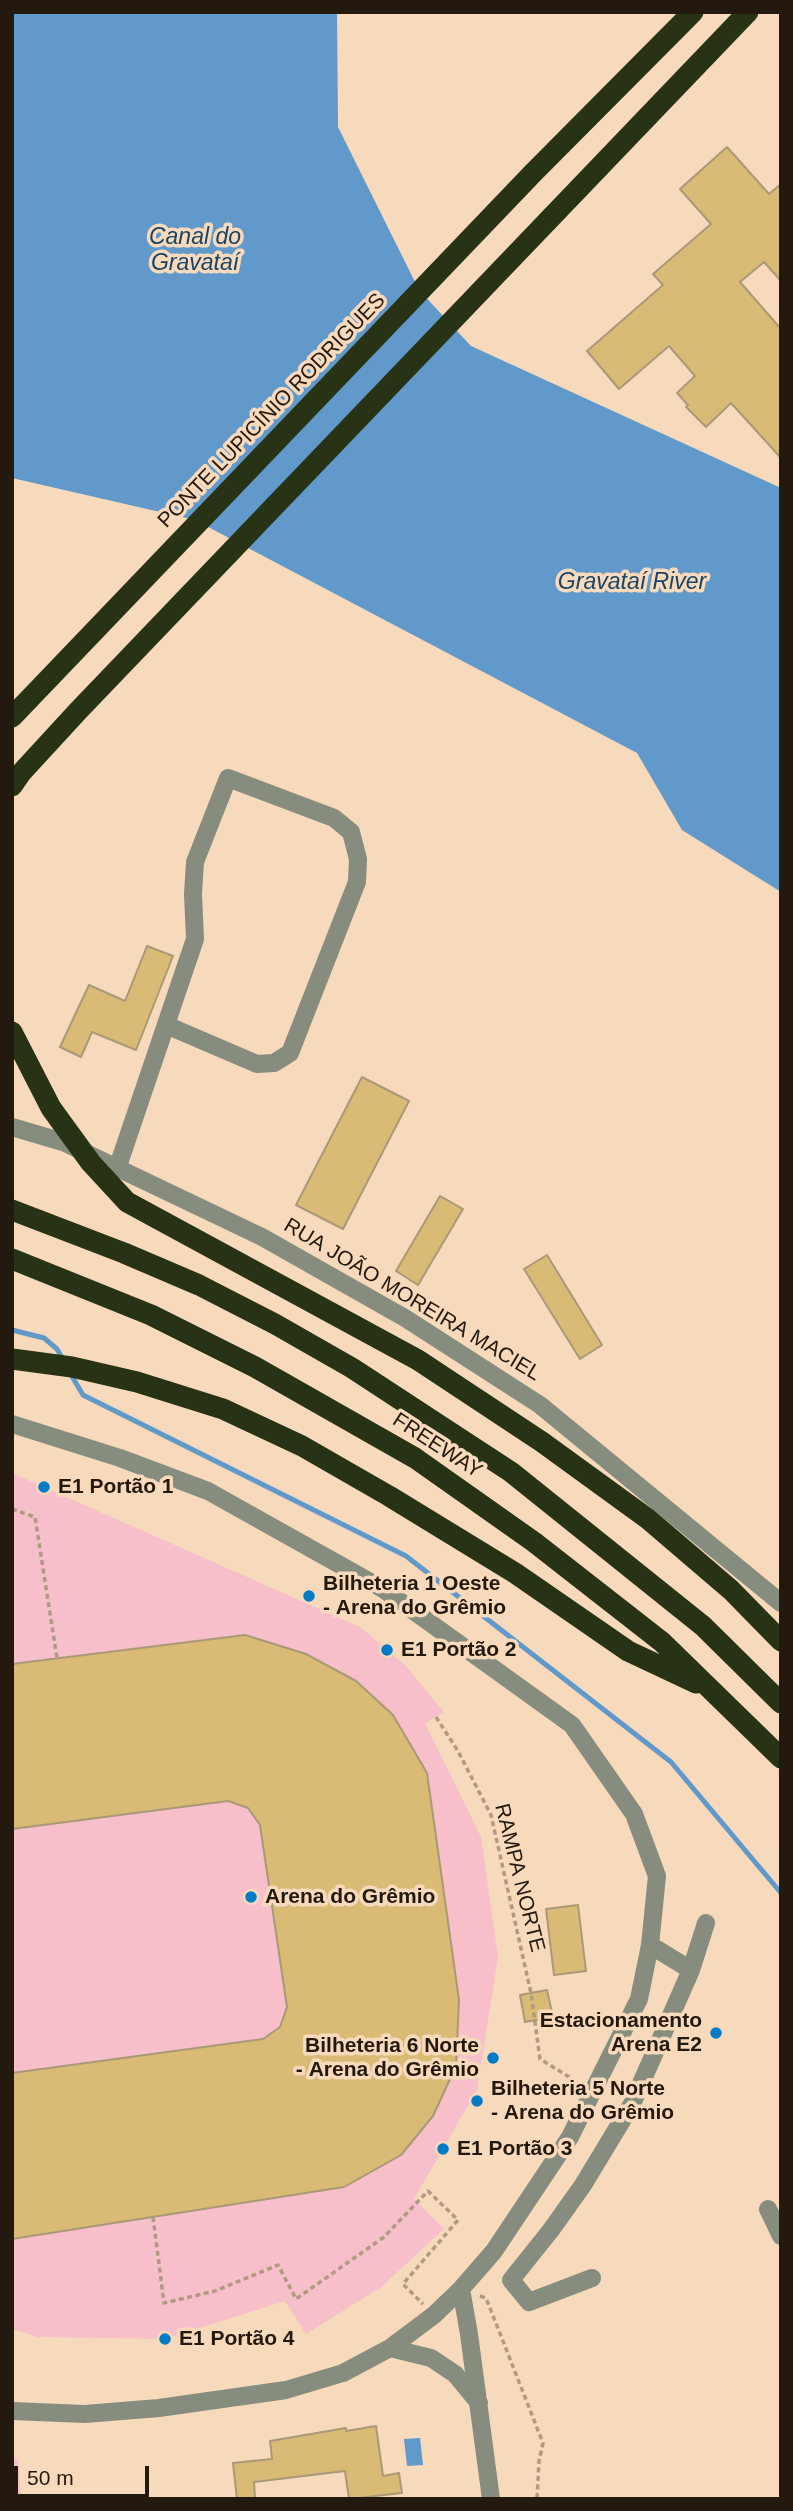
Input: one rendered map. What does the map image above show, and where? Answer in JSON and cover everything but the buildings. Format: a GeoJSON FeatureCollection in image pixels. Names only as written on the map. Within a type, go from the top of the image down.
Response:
{"type":"FeatureCollection","features":[{"type":"Feature","properties":{"kind":"highway","name":"PONTE LUPICÍNIO RODRIGUES"},"geometry":{"type":"LineString","coordinates":[[12,717],[533,173],[693,12]]}},
{"type":"Feature","properties":{"kind":"highway"},"geometry":{"type":"LineString","coordinates":[[12,786],[78,711],[748,12]]}},
{"type":"Feature","properties":{"kind":"highway"},"geometry":{"type":"LineString","coordinates":[[12,1032],[51,1108],[90,1163],[127,1202],[418,1360],[542,1442],[648,1519],[731,1590],[781,1641]]}},
{"type":"Feature","properties":{"kind":"highway","name":"FREEWAY"},"geometry":{"type":"LineString","coordinates":[[12,1210],[199,1285],[352,1368],[510,1472],[703,1626],[781,1703]]}},
{"type":"Feature","properties":{"kind":"highway","name":"FREEWAY"},"geometry":{"type":"LineString","coordinates":[[12,1259],[151,1315],[255,1367],[415,1458],[534,1542],[662,1642],[781,1758]]}},
{"type":"Feature","properties":{"kind":"highway"},"geometry":{"type":"LineString","coordinates":[[12,1359],[72,1367],[137,1382],[223,1409],[302,1446],[515,1573],[628,1651],[711,1690]]}},
{"type":"Feature","properties":{"kind":"street"},"geometry":{"type":"LineString","coordinates":[[117,1169],[195,939],[195,862],[228,778],[334,818],[351,832],[358,859],[357,882],[290,1053],[274,1063],[257,1065],[166,1025]]}},
{"type":"Feature","properties":{"kind":"street","name":"RUA JOÃO MOREIRA MACIEL"},"geometry":{"type":"LineString","coordinates":[[12,1127],[63,1142],[262,1237],[405,1318],[529,1398],[781,1604]]}},
{"type":"Feature","properties":{"kind":"street"},"geometry":{"type":"LineString","coordinates":[[12,1424],[120,1458],[208,1491],[383,1589],[572,1725],[634,1814],[657,1875],[650,1945],[639,1999],[593,2091],[564,2148],[494,2251],[434,2315],[390,2348],[343,2373],[286,2390],[159,2408],[85,2414],[12,2411]]}},
{"type":"Feature","properties":{"kind":"street"},"geometry":{"type":"LineString","coordinates":[[593,2278],[529,2302],[511,2280],[551,2230],[610,2143],[632,2104],[691,1970],[706,1923]]}},
{"type":"Feature","properties":{"kind":"street"},"geometry":{"type":"LineString","coordinates":[[650,1945],[691,1970]]}},
{"type":"Feature","properties":{"kind":"street"},"geometry":{"type":"LineString","coordinates":[[768,2209],[781,2236]]}},
{"type":"Feature","properties":{"kind":"street"},"geometry":{"type":"LineString","coordinates":[[461,2289],[491,2499]]}},
{"type":"Feature","properties":{"kind":"street"},"geometry":{"type":"LineString","coordinates":[[390,2348],[431,2358],[455,2374],[479,2403]]}},
{"type":"Feature","properties":{"kind":"path"},"geometry":{"type":"LineString","coordinates":[[12,1509],[35,1517],[57,1658]]}},
{"type":"Feature","properties":{"kind":"path","name":"RAMPA NORTE"},"geometry":{"type":"LineString","coordinates":[[436,1717],[458,1751],[491,1815],[531,1993],[540,2059],[593,2091]]}},
{"type":"Feature","properties":{"kind":"path"},"geometry":{"type":"LineString","coordinates":[[153,2217],[164,2304],[215,2291],[278,2265],[296,2299],[384,2237],[428,2191],[458,2220],[403,2284],[434,2315]]}},
{"type":"Feature","properties":{"kind":"path"},"geometry":{"type":"LineString","coordinates":[[461,2289],[486,2298],[543,2443],[537,2499]]}},
{"type":"Feature","properties":{"kind":"shaded area","name":"Arena do Grêmio"},"geometry":{"type":"Polygon","coordinates":[[[12,1473],[360,1627],[405,1665],[444,1712],[425,1723],[481,1837],[498,1957],[477,2090],[414,2199],[444,2229],[381,2287],[306,2334],[285,2301],[165,2339],[38,2337],[12,2329],[12,1473]]]}},
{"type":"Feature","properties":{"kind":"shaded area"},"geometry":{"type":"Polygon","coordinates":[[[12,2458],[18,2460],[21,2499],[12,2499],[12,2458]]]}},
{"type":"Feature","properties":{"kind":"water"},"geometry":{"type":"Polygon","coordinates":[[[12,12],[337,12],[338,127],[419,290],[471,346],[781,488],[781,892],[682,830],[637,753],[195,520],[12,478],[12,12]]]}},
{"type":"Feature","properties":{"kind":"water"},"geometry":{"type":"Polygon","coordinates":[[[420,2438],[423,2465],[407,2466],[404,2439],[420,2438]]]}},
{"type":"Feature","properties":{"kind":"waterway"},"geometry":{"type":"LineString","coordinates":[[12,1330],[44,1338],[57,1349],[64,1361]]}},
{"type":"Feature","properties":{"kind":"waterway"},"geometry":{"type":"LineString","coordinates":[[70,1373],[83,1395],[406,1556],[671,1762],[781,1893]]}},
{"type":"Feature","properties":{"kind":"place","name":"E1 Portão 1"},"geometry":{"type":"Point","coordinates":[44,1487]}},
{"type":"Feature","properties":{"kind":"place","name":"Bilheteria 1 Oeste - Arena do Grêmio"},"geometry":{"type":"Point","coordinates":[309,1596]}},
{"type":"Feature","properties":{"kind":"place","name":"E1 Portão 2"},"geometry":{"type":"Point","coordinates":[387,1650]}},
{"type":"Feature","properties":{"kind":"place","name":"Arena do Grêmio"},"geometry":{"type":"Point","coordinates":[251,1897]}},
{"type":"Feature","properties":{"kind":"place","name":"Estacionamento Arena E2"},"geometry":{"type":"Point","coordinates":[716,2033]}},
{"type":"Feature","properties":{"kind":"place","name":"Bilheteria 6 Norte - Arena do Grêmio"},"geometry":{"type":"Point","coordinates":[493,2058]}},
{"type":"Feature","properties":{"kind":"place","name":"Bilheteria 5 Norte - Arena do Grêmio"},"geometry":{"type":"Point","coordinates":[477,2101]}},
{"type":"Feature","properties":{"kind":"place","name":"E1 Portão 3"},"geometry":{"type":"Point","coordinates":[443,2149]}},
{"type":"Feature","properties":{"kind":"place","name":"E1 Portão 4"},"geometry":{"type":"Point","coordinates":[165,2339]}},
{"type":"Feature","properties":{"kind":"water label","name":"Canal do Gravataí"},"geometry":{"type":"Point","coordinates":[195,251]}},
{"type":"Feature","properties":{"kind":"water label","name":"Gravataí River"},"geometry":{"type":"Point","coordinates":[632,583]}}]}
